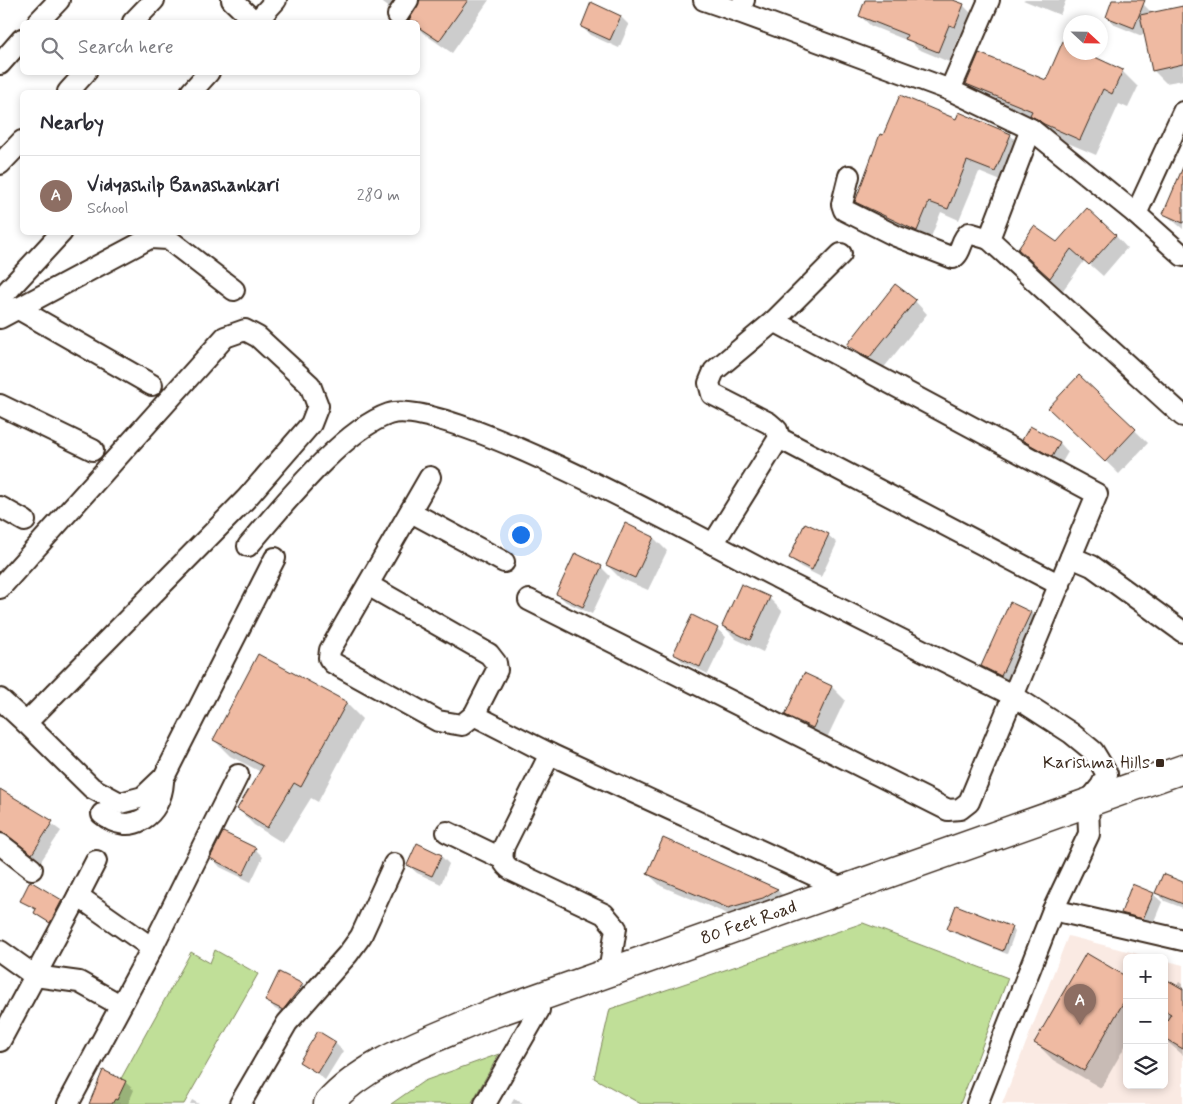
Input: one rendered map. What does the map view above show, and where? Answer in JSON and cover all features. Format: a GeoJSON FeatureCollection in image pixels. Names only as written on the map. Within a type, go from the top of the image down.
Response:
{"type":"FeatureCollection","features":[{"type":"Feature","properties":{"kind":"main road","name":"80 Feet Road"},"geometry":{"type":"LineString","coordinates":[[344,1104],[379,1078],[488,1028],[1022,838],[1183,769]]}},
{"type":"Feature","properties":{"kind":"main road","name":"80 Feet Road"},"geometry":{"type":"LineString","coordinates":[[328,1104],[359,1076],[483,1017],[846,890],[1089,810],[1183,784]]}},
{"type":"Feature","properties":{"kind":"street"},"geometry":{"type":"LineString","coordinates":[[40,20],[59,0]]}},
{"type":"Feature","properties":{"kind":"street"},"geometry":{"type":"LineString","coordinates":[[135,20],[154,0]]}},
{"type":"Feature","properties":{"kind":"street"},"geometry":{"type":"LineString","coordinates":[[232,0],[253,20]]}},
{"type":"Feature","properties":{"kind":"street"},"geometry":{"type":"LineString","coordinates":[[257,20],[276,0]]}},
{"type":"Feature","properties":{"kind":"street"},"geometry":{"type":"LineString","coordinates":[[704,0],[742,6],[950,90],[1031,129],[1136,214],[1183,256]]}},
{"type":"Feature","properties":{"kind":"street"},"geometry":{"type":"LineString","coordinates":[[950,90],[989,0]]}},
{"type":"Feature","properties":{"kind":"street"},"geometry":{"type":"LineString","coordinates":[[0,64],[20,41]]}},
{"type":"Feature","properties":{"kind":"street"},"geometry":{"type":"LineString","coordinates":[[70,90],[83,75]]}},
{"type":"Feature","properties":{"kind":"street"},"geometry":{"type":"LineString","coordinates":[[193,90],[207,75]]}},
{"type":"Feature","properties":{"kind":"street"},"geometry":{"type":"LineString","coordinates":[[1136,214],[1183,112]]}},
{"type":"Feature","properties":{"kind":"street"},"geometry":{"type":"LineString","coordinates":[[989,239],[1031,129]]}},
{"type":"Feature","properties":{"kind":"street"},"geometry":{"type":"LineString","coordinates":[[0,164],[20,142]]}},
{"type":"Feature","properties":{"kind":"street"},"geometry":{"type":"LineString","coordinates":[[849,176],[842,204],[844,210],[896,236],[952,258],[957,256],[965,236],[969,233],[989,239],[1183,416]]}},
{"type":"Feature","properties":{"kind":"street"},"geometry":{"type":"LineString","coordinates":[[6,309],[60,235]]}},
{"type":"Feature","properties":{"kind":"street"},"geometry":{"type":"LineString","coordinates":[[6,309],[150,238],[168,239],[234,290]]}},
{"type":"Feature","properties":{"kind":"street"},"geometry":{"type":"LineString","coordinates":[[713,544],[779,438],[777,430],[769,424],[712,394],[709,383],[714,371],[774,321],[841,254]]}},
{"type":"Feature","properties":{"kind":"street"},"geometry":{"type":"LineString","coordinates":[[6,309],[152,385]]}},
{"type":"Feature","properties":{"kind":"street"},"geometry":{"type":"LineString","coordinates":[[529,600],[948,810],[960,809],[969,802],[1097,494],[774,321]]}},
{"type":"Feature","properties":{"kind":"street"},"geometry":{"type":"LineString","coordinates":[[0,588],[225,337],[244,330],[258,338],[310,385],[318,406],[311,424],[246,499],[26,723]]}},
{"type":"Feature","properties":{"kind":"street"},"geometry":{"type":"LineString","coordinates":[[0,405],[93,450]]}},
{"type":"Feature","properties":{"kind":"street"},"geometry":{"type":"LineString","coordinates":[[248,546],[307,478],[363,427],[391,413],[420,414],[452,422],[547,460],[1012,695],[1071,733],[1093,751],[1107,774],[1089,810],[1089,834],[1053,910],[977,1104]]}},
{"type":"Feature","properties":{"kind":"street"},"geometry":{"type":"LineString","coordinates":[[779,438],[1060,585]]}},
{"type":"Feature","properties":{"kind":"street"},"geometry":{"type":"LineString","coordinates":[[368,585],[489,654],[496,663],[497,670],[474,715],[462,725],[438,721],[333,663],[329,658],[330,650],[430,477]]}},
{"type":"Feature","properties":{"kind":"street"},"geometry":{"type":"LineString","coordinates":[[246,499],[269,521]]}},
{"type":"Feature","properties":{"kind":"street"},"geometry":{"type":"LineString","coordinates":[[0,507],[26,521]]}},
{"type":"Feature","properties":{"kind":"street"},"geometry":{"type":"LineString","coordinates":[[411,512],[504,562]]}},
{"type":"Feature","properties":{"kind":"street"},"geometry":{"type":"LineString","coordinates":[[1071,557],[1092,566],[1183,632]]}},
{"type":"Feature","properties":{"kind":"street"},"geometry":{"type":"LineString","coordinates":[[0,699],[92,788],[120,803],[144,797],[164,777],[275,558]]}},
{"type":"Feature","properties":{"kind":"street"},"geometry":{"type":"LineString","coordinates":[[474,715],[550,754],[846,890]]}},
{"type":"Feature","properties":{"kind":"street"},"geometry":{"type":"LineString","coordinates":[[501,858],[504,846],[550,754]]}},
{"type":"Feature","properties":{"kind":"street"},"geometry":{"type":"LineString","coordinates":[[68,1104],[152,948],[238,775]]}},
{"type":"Feature","properties":{"kind":"street"},"geometry":{"type":"LineString","coordinates":[[102,814],[123,825],[135,824],[148,816],[163,793],[164,777]]}},
{"type":"Feature","properties":{"kind":"street"},"geometry":{"type":"LineString","coordinates":[[446,832],[501,858],[506,866],[513,871],[604,914],[616,928],[609,973]]}},
{"type":"Feature","properties":{"kind":"street"},"geometry":{"type":"LineString","coordinates":[[0,844],[32,869]]}},
{"type":"Feature","properties":{"kind":"street"},"geometry":{"type":"LineString","coordinates":[[0,1040],[96,861]]}},
{"type":"Feature","properties":{"kind":"street"},"geometry":{"type":"LineString","coordinates":[[240,1104],[287,1023],[348,954],[361,936],[394,864]]}},
{"type":"Feature","properties":{"kind":"street"},"geometry":{"type":"LineString","coordinates":[[78,896],[152,948]]}},
{"type":"Feature","properties":{"kind":"street"},"geometry":{"type":"LineString","coordinates":[[1053,910],[1183,940]]}},
{"type":"Feature","properties":{"kind":"street"},"geometry":{"type":"LineString","coordinates":[[0,951],[35,976],[79,982],[120,1005]]}},
{"type":"Feature","properties":{"kind":"street"},"geometry":{"type":"LineString","coordinates":[[485,1104],[539,1010]]}},
{"type":"Feature","properties":{"kind":"shaded area"},"geometry":{"type":"Polygon","coordinates":[[[1068,936],[1138,954],[1123,954],[1123,1089],[1168,1089],[1168,961],[1183,965],[1183,1104],[1002,1104],[1068,936]]]}},
{"type":"Feature","properties":{"kind":"green space"},"geometry":{"type":"Polygon","coordinates":[[[863,923],[1008,978],[960,1104],[641,1104],[594,1078],[610,1009],[863,923]]]}},
{"type":"Feature","properties":{"kind":"green space"},"geometry":{"type":"Polygon","coordinates":[[[215,950],[258,974],[184,1104],[107,1104],[191,952],[210,963],[215,950]]]}},
{"type":"Feature","properties":{"kind":"green space"},"geometry":{"type":"Polygon","coordinates":[[[499,1054],[471,1104],[391,1104],[424,1081],[499,1054]]]}},
{"type":"Feature","properties":{"kind":"building"},"geometry":{"type":"Polygon","coordinates":[[[420,0],[468,0],[439,41],[420,28],[420,20],[409,20],[420,0]]]}},
{"type":"Feature","properties":{"kind":"building"},"geometry":{"type":"Polygon","coordinates":[[[865,0],[953,0],[964,4],[955,27],[949,25],[938,52],[905,39],[907,35],[859,16],[865,0]]]}},
{"type":"Feature","properties":{"kind":"building"},"geometry":{"type":"Polygon","coordinates":[[[1112,0],[1145,0],[1134,28],[1108,18],[1107,15],[1112,0]]]}},
{"type":"Feature","properties":{"kind":"building"},"geometry":{"type":"Polygon","coordinates":[[[591,2],[621,16],[610,40],[581,27],[591,2]]]}},
{"type":"Feature","properties":{"kind":"building"},"geometry":{"type":"Polygon","coordinates":[[[1183,6],[1183,64],[1152,71],[1140,15],[1183,6]]]}},
{"type":"Feature","properties":{"kind":"building"},"geometry":{"type":"Polygon","coordinates":[[[1063,41],[1063,60],[1101,60],[1123,70],[1112,94],[1103,89],[1080,140],[1044,124],[1030,115],[1032,111],[966,84],[979,53],[1046,80],[1063,41]]]}},
{"type":"Feature","properties":{"kind":"building"},"geometry":{"type":"Polygon","coordinates":[[[900,95],[956,119],[959,112],[1011,134],[995,172],[967,161],[948,209],[929,202],[917,231],[855,202],[880,134],[883,135],[900,95]]]}},
{"type":"Feature","properties":{"kind":"building"},"geometry":{"type":"Polygon","coordinates":[[[1183,167],[1183,223],[1163,214],[1183,167]]]}},
{"type":"Feature","properties":{"kind":"building"},"geometry":{"type":"Polygon","coordinates":[[[1087,208],[1116,235],[1089,265],[1071,249],[1050,278],[1018,249],[1034,226],[1057,242],[1087,208]]]}},
{"type":"Feature","properties":{"kind":"building"},"geometry":{"type":"Polygon","coordinates":[[[895,284],[916,300],[869,358],[847,345],[895,284]]]}},
{"type":"Feature","properties":{"kind":"building"},"geometry":{"type":"Polygon","coordinates":[[[1079,375],[1136,429],[1105,462],[1048,408],[1079,375]]]}},
{"type":"Feature","properties":{"kind":"building"},"geometry":{"type":"Polygon","coordinates":[[[1030,426],[1060,442],[1052,457],[1022,440],[1030,426]]]}},
{"type":"Feature","properties":{"kind":"building"},"geometry":{"type":"Polygon","coordinates":[[[625,523],[654,537],[635,578],[606,565],[625,523]]]}},
{"type":"Feature","properties":{"kind":"building"},"geometry":{"type":"Polygon","coordinates":[[[805,523],[829,534],[812,570],[789,558],[805,523]]]}},
{"type":"Feature","properties":{"kind":"building"},"geometry":{"type":"Polygon","coordinates":[[[575,553],[602,566],[583,607],[556,594],[575,553]]]}},
{"type":"Feature","properties":{"kind":"building"},"geometry":{"type":"Polygon","coordinates":[[[741,584],[770,597],[750,640],[722,626],[741,584]]]}},
{"type":"Feature","properties":{"kind":"building"},"geometry":{"type":"Polygon","coordinates":[[[1010,602],[1031,612],[1001,676],[981,666],[1010,602]]]}},
{"type":"Feature","properties":{"kind":"building"},"geometry":{"type":"Polygon","coordinates":[[[692,615],[718,628],[700,667],[673,654],[692,615]]]}},
{"type":"Feature","properties":{"kind":"building"},"geometry":{"type":"Polygon","coordinates":[[[258,654],[347,702],[301,787],[294,783],[267,828],[237,809],[263,766],[213,740],[258,654]]]}},
{"type":"Feature","properties":{"kind":"building"},"geometry":{"type":"Polygon","coordinates":[[[804,673],[832,686],[813,728],[785,715],[804,673]]]}},
{"type":"Feature","properties":{"kind":"building"},"geometry":{"type":"Polygon","coordinates":[[[0,789],[53,821],[32,854],[0,832],[0,789]]]}},
{"type":"Feature","properties":{"kind":"building"},"geometry":{"type":"Polygon","coordinates":[[[223,832],[256,848],[243,875],[210,858],[223,832]]]}},
{"type":"Feature","properties":{"kind":"building"},"geometry":{"type":"Polygon","coordinates":[[[663,838],[778,889],[763,898],[728,908],[647,874],[663,838]]]}},
{"type":"Feature","properties":{"kind":"building"},"geometry":{"type":"Polygon","coordinates":[[[417,843],[442,855],[432,876],[407,865],[417,843]]]}},
{"type":"Feature","properties":{"kind":"building"},"geometry":{"type":"Polygon","coordinates":[[[1163,874],[1183,882],[1183,904],[1155,893],[1163,874]]]}},
{"type":"Feature","properties":{"kind":"building"},"geometry":{"type":"Polygon","coordinates":[[[30,881],[62,900],[50,923],[34,913],[36,909],[20,901],[30,881]]]}},
{"type":"Feature","properties":{"kind":"building"},"geometry":{"type":"Polygon","coordinates":[[[1132,884],[1154,893],[1143,919],[1121,913],[1132,884]]]}},
{"type":"Feature","properties":{"kind":"building"},"geometry":{"type":"Polygon","coordinates":[[[956,905],[1012,927],[1003,951],[947,929],[956,905]]]}},
{"type":"Feature","properties":{"kind":"building"},"geometry":{"type":"Polygon","coordinates":[[[1086,953],[1123,975],[1123,1003],[1084,1071],[1034,1043],[1086,953]]]}},
{"type":"Feature","properties":{"kind":"building"},"geometry":{"type":"Polygon","coordinates":[[[279,972],[303,984],[283,1010],[265,1001],[279,972]]]}},
{"type":"Feature","properties":{"kind":"building"},"geometry":{"type":"Polygon","coordinates":[[[1168,980],[1183,989],[1183,1049],[1168,1040],[1168,1019],[1171,1014],[1168,1012],[1168,980]]]}},
{"type":"Feature","properties":{"kind":"building"},"geometry":{"type":"Polygon","coordinates":[[[318,1031],[336,1042],[317,1073],[299,1062],[318,1031]]]}},
{"type":"Feature","properties":{"kind":"building"},"geometry":{"type":"Polygon","coordinates":[[[103,1070],[126,1081],[117,1100],[115,1099],[112,1104],[89,1104],[103,1070]]]}},
{"type":"Feature","properties":{"kind":"place","name":"Karishma Hills"},"geometry":{"type":"Point","coordinates":[1160,763]}},
{"type":"Feature","properties":{"kind":"place","name":"Vidyashilp Banashankari"},"geometry":{"type":"Point","coordinates":[1080,1025]}}]}
